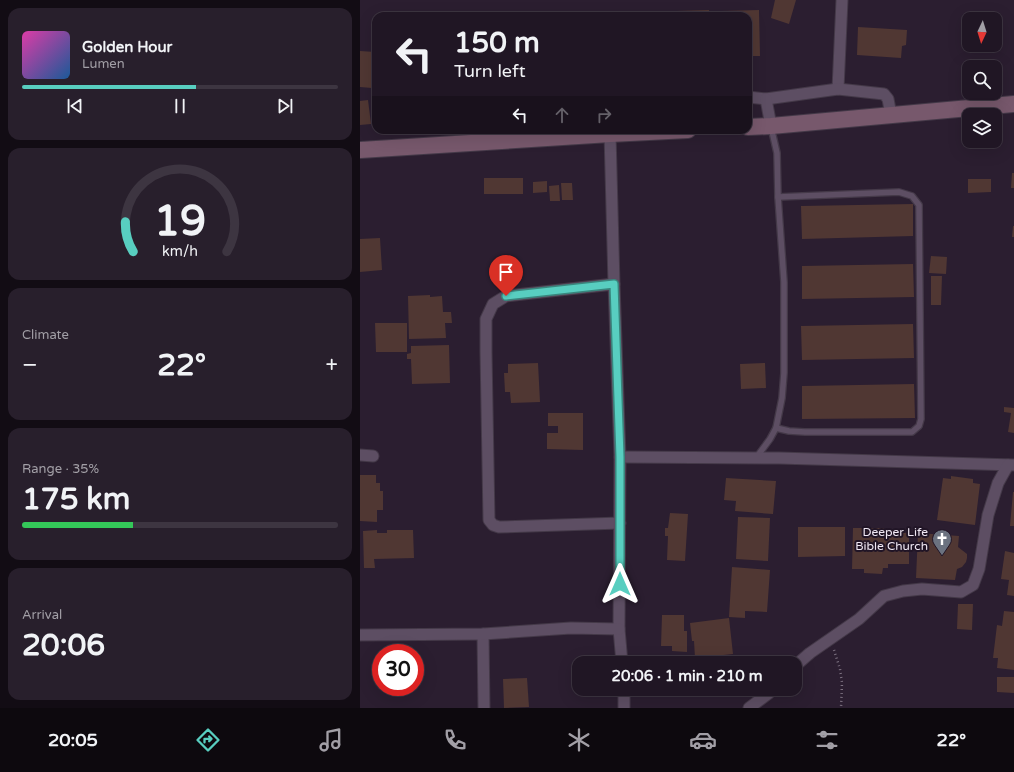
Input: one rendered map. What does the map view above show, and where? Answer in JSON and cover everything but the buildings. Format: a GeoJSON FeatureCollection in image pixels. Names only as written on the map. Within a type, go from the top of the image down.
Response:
{"type":"FeatureCollection","features":[{"type":"Feature","properties":{"kind":"street"},"geometry":{"type":"LineString","coordinates":[[838,89],[842,0]]}},
{"type":"Feature","properties":{"kind":"street"},"geometry":{"type":"LineString","coordinates":[[752,97],[766,99],[838,89],[884,94],[888,99],[891,115]]}},
{"type":"Feature","properties":{"kind":"street"},"geometry":{"type":"LineString","coordinates":[[766,99],[771,126]]}},
{"type":"Feature","properties":{"kind":"street"},"geometry":{"type":"LineString","coordinates":[[752,127],[1014,104]]}},
{"type":"Feature","properties":{"kind":"street"},"geometry":{"type":"LineString","coordinates":[[360,150],[610,134],[620,457],[619,629],[621,656]]}},
{"type":"Feature","properties":{"kind":"street"},"geometry":{"type":"LineString","coordinates":[[614,284],[506,296],[493,304],[486,319],[489,520],[493,525],[498,527],[620,523]]}},
{"type":"Feature","properties":{"kind":"street"},"geometry":{"type":"LineString","coordinates":[[360,455],[373,456]]}},
{"type":"Feature","properties":{"kind":"street"},"geometry":{"type":"LineString","coordinates":[[620,457],[756,458],[1011,465]]}},
{"type":"Feature","properties":{"kind":"street"},"geometry":{"type":"LineString","coordinates":[[802,659],[810,652],[859,619],[884,596],[903,591],[922,589],[961,592],[973,585],[979,569],[988,515],[998,483],[1011,465]]}},
{"type":"Feature","properties":{"kind":"street"},"geometry":{"type":"LineString","coordinates":[[360,635],[482,634],[571,628],[619,629]]}},
{"type":"Feature","properties":{"kind":"street"},"geometry":{"type":"LineString","coordinates":[[482,634],[484,708]]}},
{"type":"Feature","properties":{"kind":"street"},"geometry":{"type":"LineString","coordinates":[[624,696],[624,708]]}},
{"type":"Feature","properties":{"kind":"street"},"geometry":{"type":"LineString","coordinates":[[749,708],[766,696]]}},
{"type":"Feature","properties":{"kind":"lane"},"geometry":{"type":"LineString","coordinates":[[756,458],[770,440],[776,428],[782,398],[784,373],[784,282],[778,197],[777,153],[771,126]]}},
{"type":"Feature","properties":{"kind":"lane"},"geometry":{"type":"LineString","coordinates":[[776,428],[805,432],[912,432],[919,426],[921,419],[919,205],[912,196],[899,192],[778,197]]}},
{"type":"Feature","properties":{"kind":"path"},"geometry":{"type":"LineString","coordinates":[[832,638],[842,683],[841,708]]}},
{"type":"Feature","properties":{"kind":"place","name":"Deeper Life Bible Church"},"geometry":{"type":"Point","coordinates":[942,556]}},
{"type":"Feature","properties":{"kind":"route"},"geometry":{"type":"LineString","coordinates":[[506,296],[614,284],[620,457],[620,584]]}}]}
